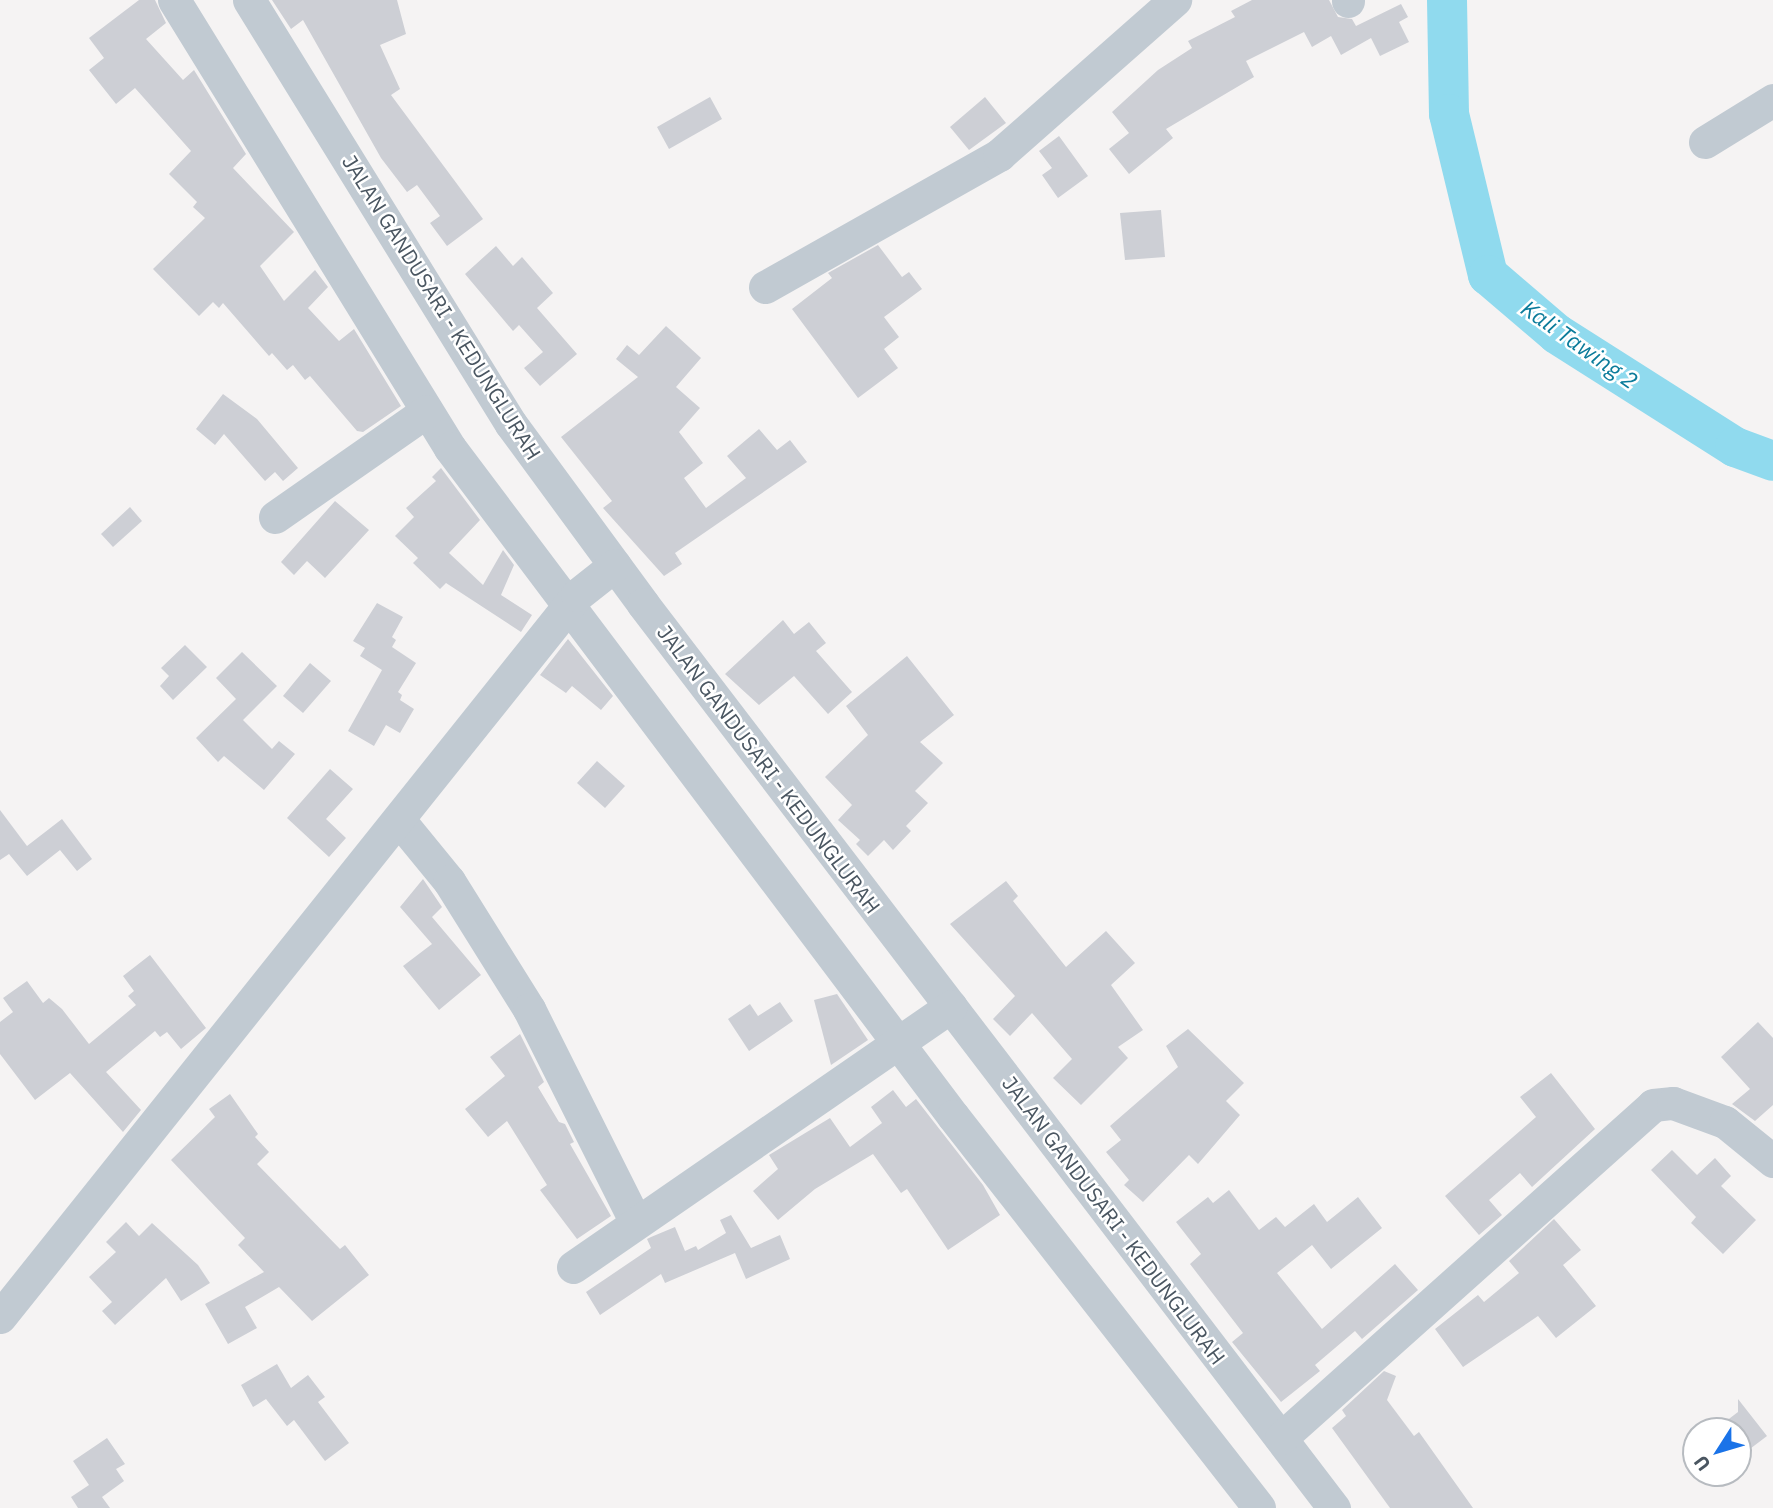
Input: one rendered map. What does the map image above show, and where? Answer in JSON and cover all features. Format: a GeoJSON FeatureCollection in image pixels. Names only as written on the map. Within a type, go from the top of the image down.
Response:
{"type":"FeatureCollection","features":[{"type":"Feature","properties":{"kind":"street"},"geometry":{"type":"LineString","coordinates":[[174,0],[450,448],[589,586],[923,1028],[1259,1508]]}},
{"type":"Feature","properties":{"kind":"street","name":"JALAN GANDUSARI - KEDUNGLURAH"},"geometry":{"type":"LineString","coordinates":[[249,0],[511,424],[589,586],[923,1028],[1281,1438],[1334,1508]]}},
{"type":"Feature","properties":{"kind":"street"},"geometry":{"type":"LineString","coordinates":[[765,287],[999,155],[1175,0]]}},
{"type":"Feature","properties":{"kind":"street"},"geometry":{"type":"LineString","coordinates":[[1704,142],[1773,100]]}},
{"type":"Feature","properties":{"kind":"street"},"geometry":{"type":"LineString","coordinates":[[275,517],[428,411]]}},
{"type":"Feature","properties":{"kind":"street"},"geometry":{"type":"LineString","coordinates":[[0,1317],[589,586]]}},
{"type":"Feature","properties":{"kind":"street"},"geometry":{"type":"LineString","coordinates":[[399,820],[449,881],[529,1009],[636,1223]]}},
{"type":"Feature","properties":{"kind":"street"},"geometry":{"type":"LineString","coordinates":[[573,1267],[923,1028]]}},
{"type":"Feature","properties":{"kind":"street"},"geometry":{"type":"LineString","coordinates":[[1281,1438],[1653,1105],[1673,1103],[1725,1122],[1773,1161]]}},
{"type":"Feature","properties":{"kind":"building"},"geometry":{"type":"Polygon","coordinates":[[[139,0],[155,0],[166,23],[146,39],[183,80],[194,70],[246,154],[233,168],[294,232],[260,266],[284,301],[315,270],[328,287],[308,308],[339,341],[354,329],[401,406],[363,432],[357,431],[310,376],[305,380],[293,365],[287,370],[272,353],[269,356],[223,303],[219,308],[213,302],[199,316],[153,269],[205,218],[193,207],[197,202],[169,174],[191,151],[135,88],[116,104],[89,70],[104,58],[89,38],[139,0]]]}},
{"type":"Feature","properties":{"kind":"building"},"geometry":{"type":"Polygon","coordinates":[[[272,0],[397,0],[406,34],[380,45],[400,89],[391,95],[483,219],[447,246],[430,223],[440,216],[417,185],[407,192],[381,158],[303,20],[291,29],[272,0]]]}},
{"type":"Feature","properties":{"kind":"building"},"geometry":{"type":"Polygon","coordinates":[[[1252,0],[1329,0],[1338,17],[1352,19],[1356,26],[1401,4],[1408,17],[1399,22],[1409,42],[1380,56],[1371,38],[1341,55],[1331,36],[1312,47],[1304,32],[1246,61],[1254,77],[1166,129],[1173,138],[1129,174],[1109,149],[1129,133],[1112,112],[1158,70],[1192,48],[1188,41],[1235,17],[1231,11],[1252,0]]]}},
{"type":"Feature","properties":{"kind":"building"},"geometry":{"type":"Polygon","coordinates":[[[710,97],[722,119],[669,149],[657,127],[710,97]]]}},
{"type":"Feature","properties":{"kind":"building"},"geometry":{"type":"Polygon","coordinates":[[[985,97],[1006,123],[969,150],[950,127],[985,97]]]}},
{"type":"Feature","properties":{"kind":"building"},"geometry":{"type":"Polygon","coordinates":[[[1059,136],[1088,176],[1058,198],[1042,175],[1052,168],[1039,151],[1059,136]]]}},
{"type":"Feature","properties":{"kind":"building"},"geometry":{"type":"Polygon","coordinates":[[[1161,210],[1165,257],[1125,260],[1120,213],[1161,210]]]}},
{"type":"Feature","properties":{"kind":"building"},"geometry":{"type":"Polygon","coordinates":[[[878,245],[902,277],[909,272],[922,289],[884,317],[899,337],[884,349],[898,368],[858,398],[792,309],[832,278],[828,273],[878,245]]]}},
{"type":"Feature","properties":{"kind":"building"},"geometry":{"type":"Polygon","coordinates":[[[496,246],[513,266],[522,257],[553,293],[537,308],[577,354],[540,386],[524,368],[543,352],[519,325],[513,331],[465,274],[496,246]]]}},
{"type":"Feature","properties":{"kind":"building"},"geometry":{"type":"Polygon","coordinates":[[[666,326],[701,358],[676,387],[700,408],[679,432],[703,463],[684,478],[706,508],[746,478],[727,456],[759,429],[777,450],[790,440],[807,462],[675,553],[682,564],[664,576],[603,508],[612,501],[561,437],[638,377],[616,359],[627,345],[639,355],[666,326]]]}},
{"type":"Feature","properties":{"kind":"building"},"geometry":{"type":"Polygon","coordinates":[[[223,394],[257,419],[298,468],[283,481],[275,472],[265,481],[224,434],[215,445],[196,429],[223,394]]]}},
{"type":"Feature","properties":{"kind":"building"},"geometry":{"type":"Polygon","coordinates":[[[441,468],[480,520],[449,553],[483,585],[503,550],[514,565],[501,595],[532,615],[521,632],[446,583],[440,589],[413,563],[418,558],[395,536],[414,517],[406,508],[436,481],[432,477],[441,468]]]}},
{"type":"Feature","properties":{"kind":"building"},"geometry":{"type":"Polygon","coordinates":[[[335,501],[369,530],[325,578],[307,561],[294,575],[281,562],[335,501]]]}},
{"type":"Feature","properties":{"kind":"building"},"geometry":{"type":"Polygon","coordinates":[[[130,507],[142,521],[113,547],[101,534],[130,507]]]}},
{"type":"Feature","properties":{"kind":"building"},"geometry":{"type":"Polygon","coordinates":[[[377,603],[403,617],[392,637],[396,640],[392,647],[416,663],[398,692],[402,695],[400,700],[414,709],[400,733],[386,725],[374,746],[348,731],[382,670],[360,656],[365,648],[353,641],[377,603]]]}},
{"type":"Feature","properties":{"kind":"building"},"geometry":{"type":"Polygon","coordinates":[[[783,620],[794,634],[809,622],[826,643],[816,651],[852,692],[828,714],[794,676],[759,705],[725,674],[783,620]]]}},
{"type":"Feature","properties":{"kind":"building"},"geometry":{"type":"Polygon","coordinates":[[[568,639],[613,696],[601,710],[572,686],[566,693],[540,675],[568,639]]]}},
{"type":"Feature","properties":{"kind":"building"},"geometry":{"type":"Polygon","coordinates":[[[185,645],[207,667],[173,700],[160,686],[169,676],[161,668],[185,645]]]}},
{"type":"Feature","properties":{"kind":"building"},"geometry":{"type":"Polygon","coordinates":[[[242,652],[277,686],[243,720],[272,749],[279,741],[295,754],[264,790],[224,756],[218,762],[196,738],[236,699],[216,678],[242,652]]]}},
{"type":"Feature","properties":{"kind":"building"},"geometry":{"type":"Polygon","coordinates":[[[907,656],[954,715],[920,742],[943,763],[915,791],[928,803],[906,826],[911,831],[893,850],[884,840],[868,856],[856,844],[860,840],[838,820],[852,805],[825,777],[868,735],[846,706],[907,656]]]}},
{"type":"Feature","properties":{"kind":"building"},"geometry":{"type":"Polygon","coordinates":[[[310,663],[331,681],[303,713],[283,696],[310,663]]]}},
{"type":"Feature","properties":{"kind":"building"},"geometry":{"type":"Polygon","coordinates":[[[597,761],[625,786],[605,808],[577,783],[597,761]]]}},
{"type":"Feature","properties":{"kind":"building"},"geometry":{"type":"Polygon","coordinates":[[[330,769],[353,789],[326,819],[346,838],[329,857],[287,818],[330,769]]]}},
{"type":"Feature","properties":{"kind":"building"},"geometry":{"type":"Polygon","coordinates":[[[0,810],[27,846],[62,819],[92,859],[77,871],[60,850],[27,876],[9,854],[0,860],[0,810]]]}},
{"type":"Feature","properties":{"kind":"building"},"geometry":{"type":"Polygon","coordinates":[[[423,879],[442,907],[432,917],[481,975],[439,1010],[403,966],[432,944],[400,907],[423,879]]]}},
{"type":"Feature","properties":{"kind":"building"},"geometry":{"type":"Polygon","coordinates":[[[1006,881],[1018,896],[1013,901],[1066,967],[1106,931],[1135,963],[1111,985],[1143,1030],[1118,1047],[1128,1058],[1081,1105],[1053,1078],[1072,1059],[1032,1013],[1010,1036],[993,1019],[1015,996],[950,924],[1006,881]]]}},
{"type":"Feature","properties":{"kind":"building"},"geometry":{"type":"Polygon","coordinates":[[[150,955],[206,1028],[181,1049],[167,1032],[160,1037],[155,1031],[106,1072],[141,1110],[123,1132],[70,1073],[35,1100],[0,1054],[0,1022],[13,1012],[3,998],[27,981],[43,1003],[49,998],[62,1009],[89,1044],[136,1005],[128,996],[134,991],[123,976],[150,955]]]}},
{"type":"Feature","properties":{"kind":"building"},"geometry":{"type":"Polygon","coordinates":[[[837,994],[868,1040],[831,1065],[814,1000],[837,994]]]}},
{"type":"Feature","properties":{"kind":"building"},"geometry":{"type":"Polygon","coordinates":[[[780,1002],[793,1021],[749,1051],[728,1019],[750,1004],[758,1016],[780,1002]]]}},
{"type":"Feature","properties":{"kind":"building"},"geometry":{"type":"Polygon","coordinates":[[[1758,1022],[1773,1038],[1773,1105],[1755,1121],[1732,1104],[1750,1089],[1721,1057],[1758,1022]]]}},
{"type":"Feature","properties":{"kind":"building"},"geometry":{"type":"Polygon","coordinates":[[[1188,1029],[1244,1083],[1226,1101],[1240,1115],[1198,1164],[1189,1155],[1143,1202],[1124,1185],[1129,1180],[1106,1152],[1121,1140],[1110,1126],[1178,1067],[1166,1046],[1188,1029]]]}},
{"type":"Feature","properties":{"kind":"building"},"geometry":{"type":"Polygon","coordinates":[[[520,1034],[544,1082],[538,1087],[559,1122],[565,1124],[574,1142],[570,1144],[611,1216],[577,1239],[540,1190],[547,1185],[507,1121],[488,1137],[465,1109],[505,1076],[490,1057],[520,1034]]]}},
{"type":"Feature","properties":{"kind":"building"},"geometry":{"type":"Polygon","coordinates":[[[1551,1073],[1595,1129],[1532,1187],[1520,1173],[1489,1200],[1502,1215],[1479,1235],[1445,1196],[1536,1117],[1520,1097],[1551,1073]]]}},
{"type":"Feature","properties":{"kind":"building"},"geometry":{"type":"Polygon","coordinates":[[[893,1090],[906,1107],[916,1099],[983,1185],[1000,1215],[948,1250],[907,1189],[901,1193],[873,1154],[815,1189],[778,1220],[753,1191],[778,1169],[769,1155],[830,1118],[850,1147],[882,1123],[871,1107],[893,1090]]]}},
{"type":"Feature","properties":{"kind":"building"},"geometry":{"type":"Polygon","coordinates":[[[230,1094],[258,1134],[255,1137],[269,1152],[257,1164],[340,1249],[345,1245],[369,1275],[312,1321],[279,1287],[245,1307],[257,1328],[228,1344],[205,1304],[264,1272],[238,1245],[245,1238],[171,1160],[215,1117],[209,1109],[230,1094]]]}},
{"type":"Feature","properties":{"kind":"building"},"geometry":{"type":"Polygon","coordinates":[[[1672,1150],[1697,1175],[1715,1158],[1731,1176],[1721,1186],[1756,1220],[1723,1254],[1691,1223],[1696,1217],[1651,1170],[1672,1150]]]}},
{"type":"Feature","properties":{"kind":"building"},"geometry":{"type":"Polygon","coordinates":[[[1229,1190],[1259,1230],[1276,1217],[1285,1227],[1314,1204],[1327,1222],[1358,1197],[1382,1228],[1331,1269],[1312,1245],[1277,1273],[1322,1329],[1395,1264],[1418,1290],[1362,1339],[1355,1331],[1315,1365],[1320,1371],[1281,1402],[1232,1342],[1243,1333],[1190,1264],[1201,1254],[1176,1222],[1208,1197],[1213,1203],[1229,1190]]]}},
{"type":"Feature","properties":{"kind":"building"},"geometry":{"type":"Polygon","coordinates":[[[731,1215],[751,1248],[780,1235],[790,1259],[746,1279],[735,1253],[665,1283],[661,1274],[600,1315],[586,1292],[651,1248],[647,1239],[675,1227],[685,1251],[696,1246],[698,1250],[726,1233],[720,1220],[731,1215]]]}},
{"type":"Feature","properties":{"kind":"building"},"geometry":{"type":"Polygon","coordinates":[[[1554,1219],[1581,1250],[1563,1265],[1596,1306],[1556,1338],[1538,1316],[1463,1367],[1435,1329],[1478,1295],[1484,1302],[1519,1273],[1509,1261],[1554,1219]]]}},
{"type":"Feature","properties":{"kind":"building"},"geometry":{"type":"Polygon","coordinates":[[[126,1222],[139,1236],[152,1223],[198,1265],[210,1283],[181,1301],[166,1278],[115,1325],[102,1311],[112,1302],[89,1277],[116,1252],[106,1242],[126,1222]]]}},
{"type":"Feature","properties":{"kind":"building"},"geometry":{"type":"Polygon","coordinates":[[[277,1364],[291,1388],[308,1375],[325,1397],[318,1402],[349,1443],[325,1461],[294,1420],[287,1426],[266,1399],[253,1407],[241,1385],[277,1364]]]}},
{"type":"Feature","properties":{"kind":"building"},"geometry":{"type":"Polygon","coordinates":[[[1384,1371],[1396,1376],[1387,1400],[1414,1436],[1419,1432],[1473,1508],[1390,1508],[1332,1428],[1346,1416],[1342,1410],[1384,1371]]]}},
{"type":"Feature","properties":{"kind":"building"},"geometry":{"type":"Polygon","coordinates":[[[1738,1399],[1767,1436],[1752,1447],[1752,1417],[1731,1417],[1738,1412],[1738,1399]]]}},
{"type":"Feature","properties":{"kind":"building"},"geometry":{"type":"Polygon","coordinates":[[[107,1438],[125,1464],[116,1469],[124,1481],[102,1497],[110,1508],[78,1508],[71,1497],[89,1485],[73,1461],[107,1438]]]}},
{"type":"Feature","properties":{"kind":"waterway","name":"Kali Tawing 2"},"geometry":{"type":"LineString","coordinates":[[1447,0],[1449,114],[1488,275],[1557,334],[1735,447],[1773,461]]}}]}
